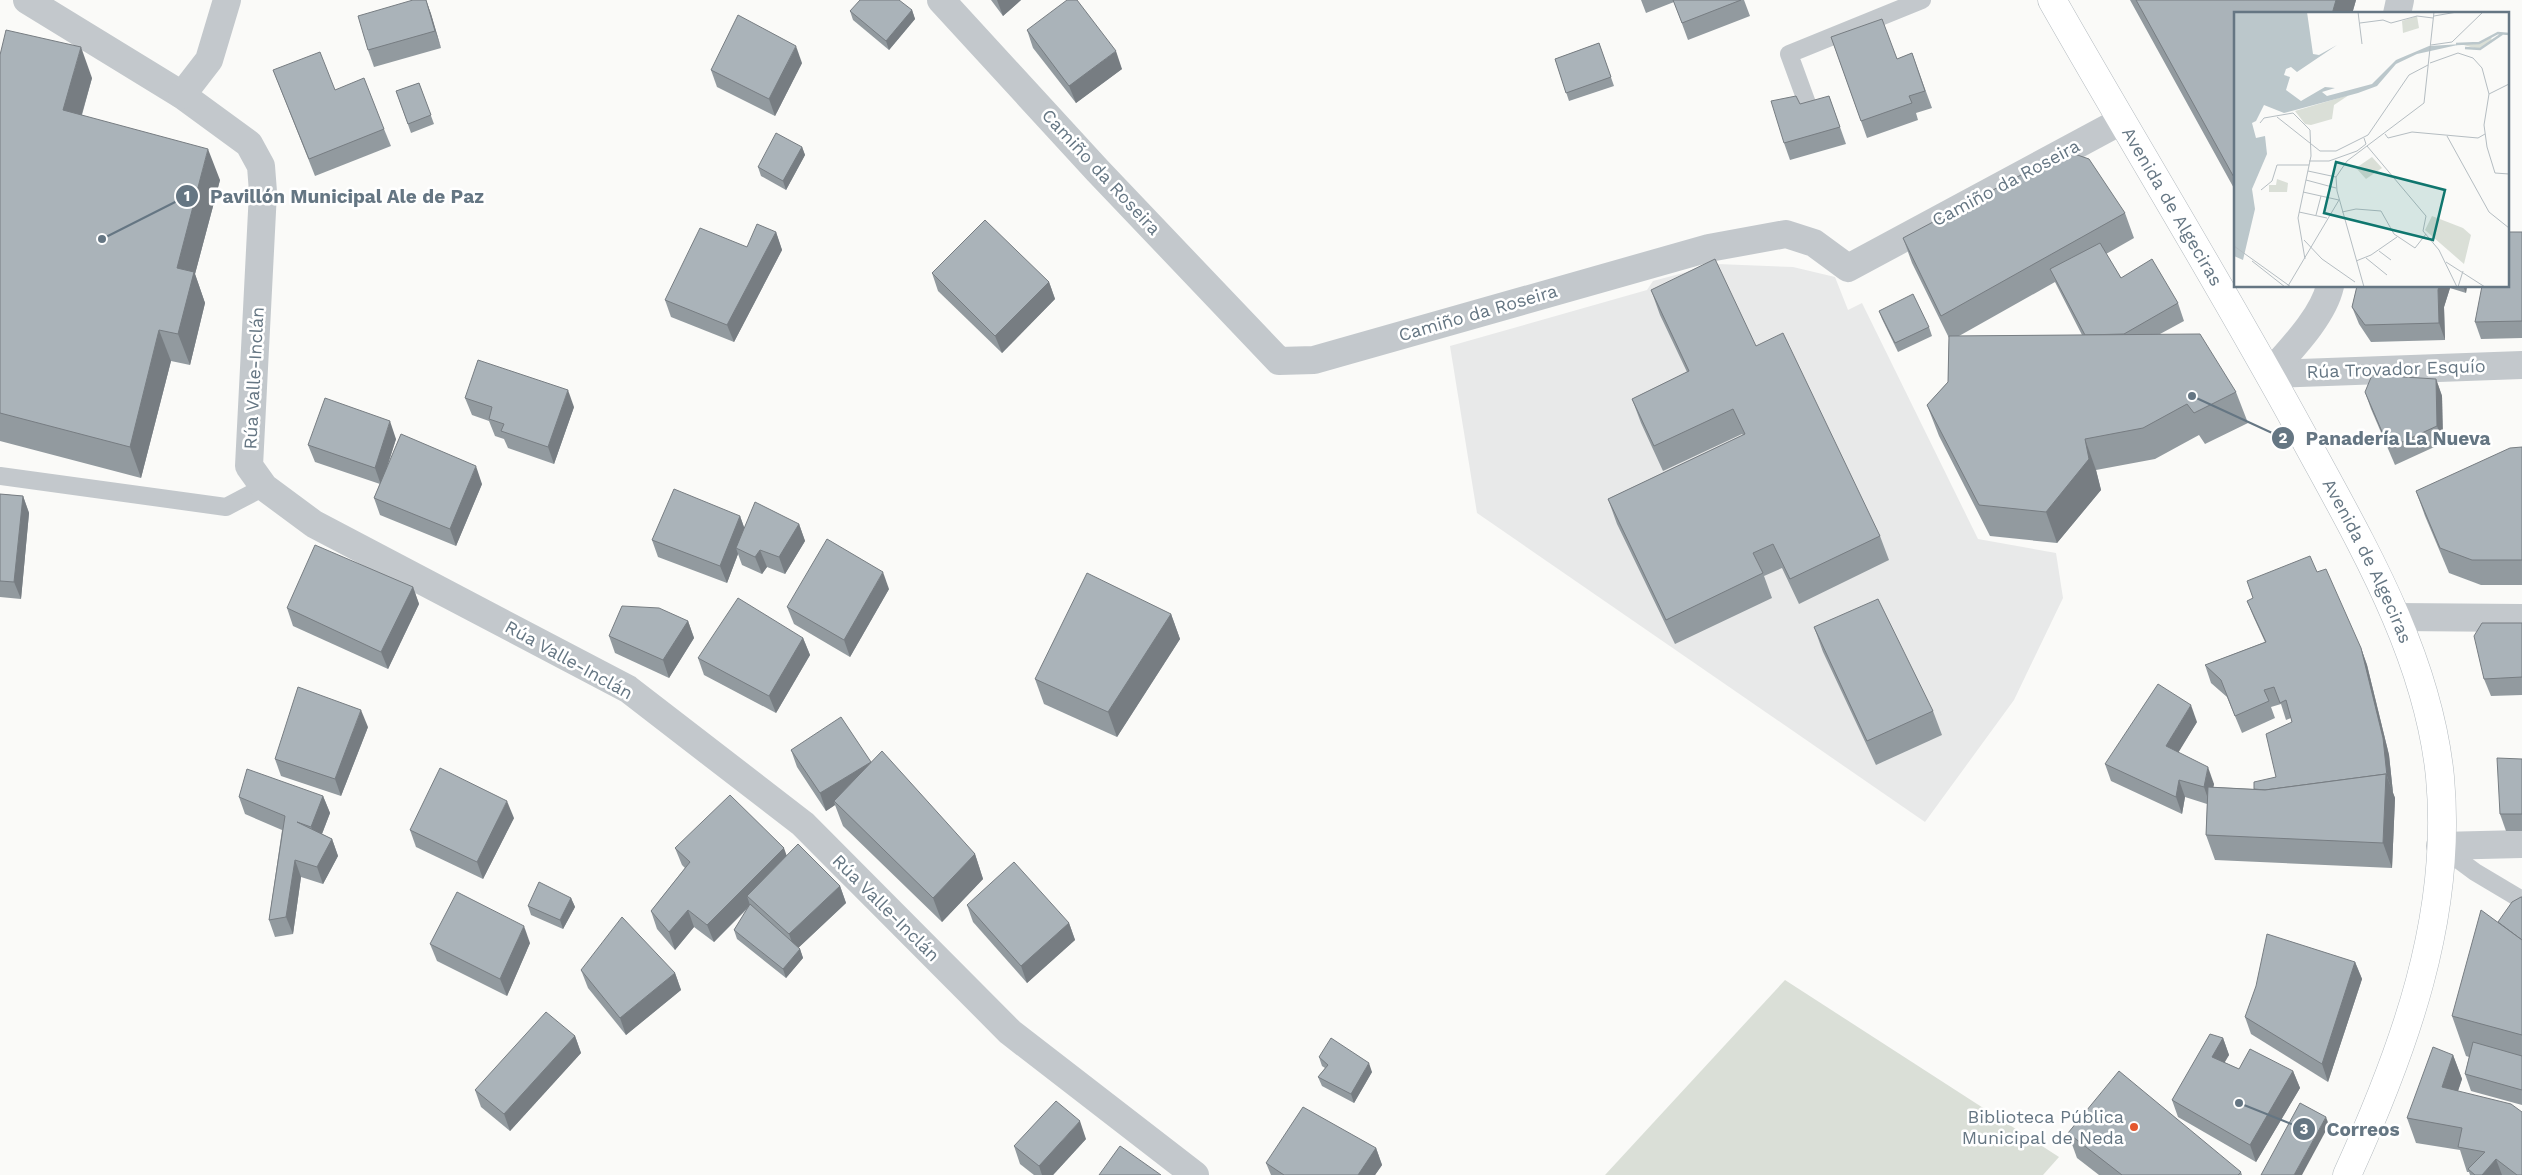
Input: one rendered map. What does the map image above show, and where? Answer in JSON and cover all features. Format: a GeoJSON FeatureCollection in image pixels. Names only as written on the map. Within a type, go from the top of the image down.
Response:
{"type":"FeatureCollection","features":[{"type":"Feature","properties":{"kind":"main road","name":"Avenida de Algeciras"},"geometry":{"type":"LineString","coordinates":[[2052,0],[2269,374],[2360,541],[2397,617],[2430,716],[2440,777],[2440,846],[2433,930],[2410,1021],[2387,1084],[2347,1175]]}},
{"type":"Feature","properties":{"kind":"street","name":"Rúa Valle-Inclán"},"geometry":{"type":"LineString","coordinates":[[26,0],[182,96],[249,144],[261,166],[262,202],[249,466],[264,487],[314,524],[628,690],[803,824],[1010,1032],[1195,1175]]}},
{"type":"Feature","properties":{"kind":"street"},"geometry":{"type":"LineString","coordinates":[[182,96],[209,60],[227,0]]}},
{"type":"Feature","properties":{"kind":"street","name":"Camiño da Roseira"},"geometry":{"type":"LineString","coordinates":[[941,0],[1092,164],[1279,361],[1314,360],[1709,248],[1786,234],[1814,243],[1848,268],[2121,121]]}},
{"type":"Feature","properties":{"kind":"street"},"geometry":{"type":"LineString","coordinates":[[2269,374],[2302,335],[2328,294],[2330,288]]}},
{"type":"Feature","properties":{"kind":"street","name":"Rúa Trovador Esquío"},"geometry":{"type":"LineString","coordinates":[[2269,374],[2522,365]]}},
{"type":"Feature","properties":{"kind":"street"},"geometry":{"type":"LineString","coordinates":[[2397,617],[2522,618]]}},
{"type":"Feature","properties":{"kind":"street"},"geometry":{"type":"LineString","coordinates":[[2440,846],[2522,844]]}},
{"type":"Feature","properties":{"kind":"lane"},"geometry":{"type":"LineString","coordinates":[[1808,106],[1789,54],[1922,0]]}},
{"type":"Feature","properties":{"kind":"lane"},"geometry":{"type":"LineString","coordinates":[[0,476],[226,507],[264,487]]}},
{"type":"Feature","properties":{"kind":"lane"},"geometry":{"type":"LineString","coordinates":[[2440,846],[2474,872],[2522,900]]}},
{"type":"Feature","properties":{"kind":"shaded area"},"geometry":{"type":"Polygon","coordinates":[[[1717,264],[1793,267],[1835,277],[1848,310],[1862,303],[1978,539],[2056,553],[2063,598],[2014,700],[1925,822],[1477,513],[1450,346],[1647,290],[1653,281],[1717,264]]]}},
{"type":"Feature","properties":{"kind":"shaded area"},"geometry":{"type":"Polygon","coordinates":[[[1785,980],[2059,1157],[2043,1175],[1605,1175],[1785,980]]]}},
{"type":"Feature","properties":{"kind":"building"},"geometry":{"type":"Polygon","coordinates":[[[413,0],[426,0],[435,31],[368,50],[358,16],[413,0]]]}},
{"type":"Feature","properties":{"kind":"building"},"geometry":{"type":"Polygon","coordinates":[[[860,0],[899,0],[912,10],[886,41],[850,11],[860,0]]]}},
{"type":"Feature","properties":{"kind":"building"},"geometry":{"type":"Polygon","coordinates":[[[1067,0],[1077,0],[1116,51],[1069,86],[1027,30],[1067,0]]]}},
{"type":"Feature","properties":{"kind":"building"},"geometry":{"type":"Polygon","coordinates":[[[1673,0],[1741,0],[1682,23],[1673,0]]]}},
{"type":"Feature","properties":{"kind":"building"},"geometry":{"type":"Polygon","coordinates":[[[2136,0],[2336,0],[2333,12],[2234,12],[2234,177],[2136,0]]]}},
{"type":"Feature","properties":{"kind":"building"},"geometry":{"type":"Polygon","coordinates":[[[738,15],[796,46],[769,99],[711,70],[738,15]]]}},
{"type":"Feature","properties":{"kind":"building"},"geometry":{"type":"Polygon","coordinates":[[[1882,19],[1897,59],[1912,53],[1925,91],[1909,96],[1912,103],[1861,121],[1831,37],[1882,19]]]}},
{"type":"Feature","properties":{"kind":"building"},"geometry":{"type":"Polygon","coordinates":[[[6,30],[81,47],[63,110],[208,149],[177,268],[194,272],[178,334],[159,330],[130,447],[0,413],[0,55],[6,30]]]}},
{"type":"Feature","properties":{"kind":"building"},"geometry":{"type":"Polygon","coordinates":[[[1599,43],[1611,77],[1566,93],[1555,59],[1599,43]]]}},
{"type":"Feature","properties":{"kind":"building"},"geometry":{"type":"Polygon","coordinates":[[[320,52],[335,90],[364,78],[384,129],[309,159],[273,70],[320,52]]]}},
{"type":"Feature","properties":{"kind":"building"},"geometry":{"type":"Polygon","coordinates":[[[419,83],[431,115],[408,124],[396,91],[419,83]]]}},
{"type":"Feature","properties":{"kind":"building"},"geometry":{"type":"Polygon","coordinates":[[[1796,96],[1800,104],[1829,96],[1840,127],[1784,143],[1771,101],[1796,96]]]}},
{"type":"Feature","properties":{"kind":"building"},"geometry":{"type":"Polygon","coordinates":[[[776,133],[802,147],[783,181],[758,167],[776,133]]]}},
{"type":"Feature","properties":{"kind":"building"},"geometry":{"type":"Polygon","coordinates":[[[2066,151],[2089,159],[2125,213],[1941,316],[1903,238],[2066,151]]]}},
{"type":"Feature","properties":{"kind":"building"},"geometry":{"type":"Polygon","coordinates":[[[985,220],[1049,282],[995,336],[932,273],[985,220]]]}},
{"type":"Feature","properties":{"kind":"building"},"geometry":{"type":"Polygon","coordinates":[[[757,224],[776,232],[727,325],[665,300],[700,228],[747,247],[757,224]]]}},
{"type":"Feature","properties":{"kind":"building"},"geometry":{"type":"Polygon","coordinates":[[[2510,232],[2522,232],[2522,321],[2475,322],[2482,288],[2510,288],[2510,232]]]}},
{"type":"Feature","properties":{"kind":"building"},"geometry":{"type":"Polygon","coordinates":[[[2100,243],[2121,278],[2152,259],[2178,303],[2124,334],[2085,335],[2050,269],[2100,243]]]}},
{"type":"Feature","properties":{"kind":"building"},"geometry":{"type":"Polygon","coordinates":[[[1715,259],[1756,346],[1783,333],[1880,536],[1790,579],[1773,544],[1753,553],[1763,573],[1666,620],[1608,499],[1745,434],[1733,409],[1654,446],[1632,399],[1689,371],[1651,290],[1715,259]]]}},
{"type":"Feature","properties":{"kind":"building"},"geometry":{"type":"Polygon","coordinates":[[[2357,288],[2438,288],[2439,323],[2365,325],[2352,307],[2357,288]]]}},
{"type":"Feature","properties":{"kind":"building"},"geometry":{"type":"Polygon","coordinates":[[[1913,294],[1929,327],[1895,343],[1879,311],[1913,294]]]}},
{"type":"Feature","properties":{"kind":"building"},"geometry":{"type":"Polygon","coordinates":[[[2200,334],[2236,392],[2194,413],[2187,404],[2143,428],[2085,439],[2089,459],[2046,512],[1979,505],[1927,405],[1948,382],[1949,336],[2200,334]]]}},
{"type":"Feature","properties":{"kind":"building"},"geometry":{"type":"Polygon","coordinates":[[[478,360],[568,390],[548,447],[501,431],[504,424],[489,419],[492,407],[465,398],[478,360]]]}},
{"type":"Feature","properties":{"kind":"building"},"geometry":{"type":"Polygon","coordinates":[[[2372,375],[2436,379],[2437,426],[2389,448],[2365,392],[2372,375]]]}},
{"type":"Feature","properties":{"kind":"building"},"geometry":{"type":"Polygon","coordinates":[[[325,398],[390,421],[375,468],[308,445],[325,398]]]}},
{"type":"Feature","properties":{"kind":"building"},"geometry":{"type":"Polygon","coordinates":[[[401,434],[476,466],[450,529],[374,498],[401,434]]]}},
{"type":"Feature","properties":{"kind":"building"},"geometry":{"type":"Polygon","coordinates":[[[2522,447],[2522,560],[2472,560],[2440,548],[2416,491],[2510,448],[2522,447]]]}},
{"type":"Feature","properties":{"kind":"building"},"geometry":{"type":"Polygon","coordinates":[[[674,489],[740,516],[720,566],[652,540],[674,489]]]}},
{"type":"Feature","properties":{"kind":"building"},"geometry":{"type":"Polygon","coordinates":[[[0,494],[23,496],[14,582],[0,581],[0,494]]]}},
{"type":"Feature","properties":{"kind":"building"},"geometry":{"type":"Polygon","coordinates":[[[755,502],[799,524],[779,557],[760,550],[755,557],[736,548],[755,502]]]}},
{"type":"Feature","properties":{"kind":"building"},"geometry":{"type":"Polygon","coordinates":[[[827,539],[883,572],[844,640],[787,607],[827,539]]]}},
{"type":"Feature","properties":{"kind":"building"},"geometry":{"type":"Polygon","coordinates":[[[315,545],[413,587],[381,652],[287,608],[315,545]]]}},
{"type":"Feature","properties":{"kind":"building"},"geometry":{"type":"Polygon","coordinates":[[[2310,556],[2317,572],[2326,569],[2361,648],[2383,738],[2387,776],[2386,774],[2265,790],[2254,789],[2254,782],[2276,777],[2266,734],[2292,722],[2286,700],[2280,703],[2274,687],[2264,690],[2269,701],[2235,716],[2221,680],[2205,665],[2266,642],[2247,601],[2253,598],[2247,581],[2310,556]]]}},
{"type":"Feature","properties":{"kind":"building"},"geometry":{"type":"Polygon","coordinates":[[[1087,573],[1171,614],[1108,712],[1035,679],[1087,573]]]}},
{"type":"Feature","properties":{"kind":"building"},"geometry":{"type":"Polygon","coordinates":[[[738,598],[803,638],[769,696],[698,658],[738,598]]]}},
{"type":"Feature","properties":{"kind":"building"},"geometry":{"type":"Polygon","coordinates":[[[1878,599],[1933,711],[1867,741],[1814,627],[1878,599]]]}},
{"type":"Feature","properties":{"kind":"building"},"geometry":{"type":"Polygon","coordinates":[[[622,606],[659,608],[688,621],[663,660],[609,636],[622,606]]]}},
{"type":"Feature","properties":{"kind":"building"},"geometry":{"type":"Polygon","coordinates":[[[2482,623],[2522,623],[2522,677],[2484,679],[2474,636],[2482,623]]]}},
{"type":"Feature","properties":{"kind":"building"},"geometry":{"type":"Polygon","coordinates":[[[2158,684],[2191,705],[2166,746],[2208,767],[2204,787],[2179,780],[2176,797],[2105,764],[2158,684]]]}},
{"type":"Feature","properties":{"kind":"building"},"geometry":{"type":"Polygon","coordinates":[[[298,687],[361,710],[335,779],[275,759],[298,687]]]}},
{"type":"Feature","properties":{"kind":"building"},"geometry":{"type":"Polygon","coordinates":[[[841,717],[871,762],[820,793],[791,750],[841,717]]]}},
{"type":"Feature","properties":{"kind":"building"},"geometry":{"type":"Polygon","coordinates":[[[882,751],[975,854],[933,898],[834,801],[882,751]]]}},
{"type":"Feature","properties":{"kind":"building"},"geometry":{"type":"Polygon","coordinates":[[[2497,758],[2522,759],[2522,814],[2500,814],[2497,758]]]}},
{"type":"Feature","properties":{"kind":"building"},"geometry":{"type":"Polygon","coordinates":[[[440,768],[507,801],[477,862],[410,830],[440,768]]]}},
{"type":"Feature","properties":{"kind":"building"},"geometry":{"type":"Polygon","coordinates":[[[247,769],[323,796],[311,827],[297,822],[332,839],[317,867],[295,860],[286,917],[269,920],[285,816],[239,797],[247,769]]]}},
{"type":"Feature","properties":{"kind":"building"},"geometry":{"type":"Polygon","coordinates":[[[2386,774],[2383,843],[2206,835],[2208,787],[2265,790],[2386,774]]]}},
{"type":"Feature","properties":{"kind":"building"},"geometry":{"type":"Polygon","coordinates":[[[730,795],[784,848],[707,925],[688,910],[669,932],[651,911],[690,862],[675,848],[730,795]]]}},
{"type":"Feature","properties":{"kind":"building"},"geometry":{"type":"Polygon","coordinates":[[[798,844],[840,886],[789,934],[747,896],[798,844]]]}},
{"type":"Feature","properties":{"kind":"building"},"geometry":{"type":"Polygon","coordinates":[[[1014,862],[1069,923],[1021,966],[967,905],[1014,862]]]}},
{"type":"Feature","properties":{"kind":"building"},"geometry":{"type":"Polygon","coordinates":[[[539,882],[571,898],[560,920],[528,906],[539,882]]]}},
{"type":"Feature","properties":{"kind":"building"},"geometry":{"type":"Polygon","coordinates":[[[457,892],[524,926],[500,979],[430,944],[457,892]]]}},
{"type":"Feature","properties":{"kind":"building"},"geometry":{"type":"Polygon","coordinates":[[[2521,897],[2522,940],[2498,922],[2512,902],[2521,897]]]}},
{"type":"Feature","properties":{"kind":"building"},"geometry":{"type":"Polygon","coordinates":[[[750,904],[800,949],[783,969],[734,930],[750,904]]]}},
{"type":"Feature","properties":{"kind":"building"},"geometry":{"type":"Polygon","coordinates":[[[2481,910],[2522,940],[2522,1035],[2452,1016],[2481,910]]]}},
{"type":"Feature","properties":{"kind":"building"},"geometry":{"type":"Polygon","coordinates":[[[622,917],[675,973],[620,1018],[581,970],[622,917]]]}},
{"type":"Feature","properties":{"kind":"building"},"geometry":{"type":"Polygon","coordinates":[[[2267,934],[2355,962],[2322,1064],[2245,1017],[2256,986],[2267,934]]]}},
{"type":"Feature","properties":{"kind":"building"},"geometry":{"type":"Polygon","coordinates":[[[546,1012],[575,1036],[504,1114],[475,1090],[546,1012]]]}},
{"type":"Feature","properties":{"kind":"building"},"geometry":{"type":"Polygon","coordinates":[[[2210,1034],[2223,1038],[2212,1057],[2239,1069],[2250,1049],[2293,1071],[2250,1145],[2172,1100],[2210,1034]]]}},
{"type":"Feature","properties":{"kind":"building"},"geometry":{"type":"Polygon","coordinates":[[[1331,1038],[1369,1063],[1351,1094],[1318,1077],[1328,1065],[1319,1057],[1331,1038]]]}},
{"type":"Feature","properties":{"kind":"building"},"geometry":{"type":"Polygon","coordinates":[[[2473,1042],[2522,1056],[2522,1090],[2465,1074],[2473,1042]]]}},
{"type":"Feature","properties":{"kind":"building"},"geometry":{"type":"Polygon","coordinates":[[[2433,1047],[2453,1055],[2442,1087],[2511,1104],[2522,1112],[2522,1175],[2517,1175],[2496,1159],[2482,1175],[2475,1175],[2468,1169],[2485,1152],[2458,1147],[2462,1128],[2407,1118],[2433,1047]]]}},
{"type":"Feature","properties":{"kind":"building","name":"Biblioteca Pública Municipal de Neda"},"geometry":{"type":"Polygon","coordinates":[[[2119,1071],[2241,1172],[2238,1175],[2122,1175],[2068,1133],[2119,1071]]]}},
{"type":"Feature","properties":{"kind":"building"},"geometry":{"type":"Polygon","coordinates":[[[1056,1101],[1080,1121],[1039,1166],[1014,1146],[1056,1101]]]}},
{"type":"Feature","properties":{"kind":"building"},"geometry":{"type":"Polygon","coordinates":[[[2300,1103],[2326,1117],[2294,1175],[2261,1175],[2300,1103]]]}},
{"type":"Feature","properties":{"kind":"building"},"geometry":{"type":"Polygon","coordinates":[[[1303,1107],[1376,1148],[1358,1175],[1284,1175],[1266,1163],[1303,1107]]]}},
{"type":"Feature","properties":{"kind":"building"},"geometry":{"type":"Polygon","coordinates":[[[1120,1146],[1161,1175],[1099,1175],[1120,1146]]]}},
{"type":"Feature","properties":{"kind":"place","name":"Pavillón Municipal Ale de Paz"},"geometry":{"type":"Point","coordinates":[102,239]}},
{"type":"Feature","properties":{"kind":"place","name":"Panadería La Nueva"},"geometry":{"type":"Point","coordinates":[2192,396]}},
{"type":"Feature","properties":{"kind":"place","name":"Correos"},"geometry":{"type":"Point","coordinates":[2239,1103]}},
{"type":"Feature","properties":{"kind":"place","name":"Biblioteca Pública Municipal de Neda"},"geometry":{"type":"Point","coordinates":[2134,1127]}}]}
